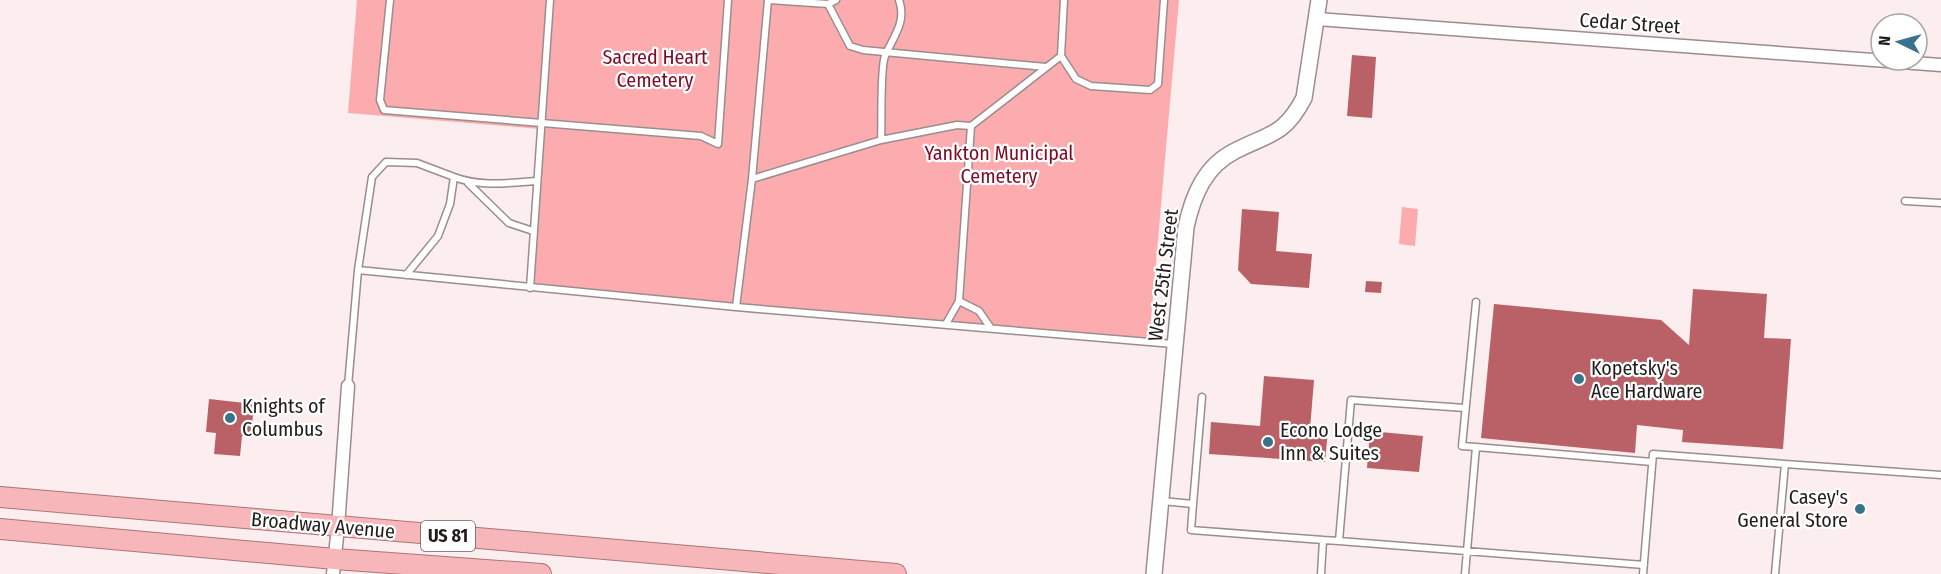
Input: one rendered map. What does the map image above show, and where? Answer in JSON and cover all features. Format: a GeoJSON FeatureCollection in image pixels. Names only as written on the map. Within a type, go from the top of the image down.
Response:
{"type":"FeatureCollection","features":[{"type":"Feature","properties":{"kind":"highway","name":"Broadway Avenue"},"geometry":{"type":"LineString","coordinates":[[0,497],[896,574]]}},
{"type":"Feature","properties":{"kind":"highway","name":"Broadway Avenue"},"geometry":{"type":"LineString","coordinates":[[0,529],[334,567],[541,574]]}},
{"type":"Feature","properties":{"kind":"street","name":"West 25th Street"},"geometry":{"type":"LineString","coordinates":[[1154,574],[1186,227],[1190,208],[1197,190],[1214,166],[1234,152],[1271,136],[1288,124],[1296,112],[1304,98],[1319,0]]}},
{"type":"Feature","properties":{"kind":"street","name":"Cedar Street"},"geometry":{"type":"LineString","coordinates":[[1317,19],[1941,65]]}},
{"type":"Feature","properties":{"kind":"street"},"geometry":{"type":"LineString","coordinates":[[334,567],[348,386]]}},
{"type":"Feature","properties":{"kind":"lane"},"geometry":{"type":"LineString","coordinates":[[390,0],[380,100],[384,110],[701,136],[718,144],[728,0]]}},
{"type":"Feature","properties":{"kind":"lane"},"geometry":{"type":"LineString","coordinates":[[530,288],[550,0]]}},
{"type":"Feature","properties":{"kind":"lane"},"geometry":{"type":"LineString","coordinates":[[736,307],[752,179],[769,0],[828,4],[836,0]]}},
{"type":"Feature","properties":{"kind":"lane"},"geometry":{"type":"LineString","coordinates":[[881,140],[884,58],[903,19],[899,0]]}},
{"type":"Feature","properties":{"kind":"lane"},"geometry":{"type":"LineString","coordinates":[[1064,0],[1061,56],[1076,78],[1091,86],[1150,90],[1158,84],[1164,0]]}},
{"type":"Feature","properties":{"kind":"lane"},"geometry":{"type":"LineString","coordinates":[[828,4],[850,46],[863,50],[1046,67]]}},
{"type":"Feature","properties":{"kind":"lane"},"geometry":{"type":"LineString","coordinates":[[752,179],[881,140],[957,125],[971,126],[1061,56]]}},
{"type":"Feature","properties":{"kind":"lane"},"geometry":{"type":"LineString","coordinates":[[946,324],[959,301],[971,126]]}},
{"type":"Feature","properties":{"kind":"lane"},"geometry":{"type":"LineString","coordinates":[[348,386],[358,270],[372,177],[386,162],[417,163],[468,183],[509,223],[533,231]]}},
{"type":"Feature","properties":{"kind":"lane"},"geometry":{"type":"LineString","coordinates":[[406,275],[438,236],[450,204],[454,177]]}},
{"type":"Feature","properties":{"kind":"lane"},"geometry":{"type":"LineString","coordinates":[[468,183],[537,181]]}},
{"type":"Feature","properties":{"kind":"lane"},"geometry":{"type":"LineString","coordinates":[[1905,201],[1941,204]]}},
{"type":"Feature","properties":{"kind":"lane"},"geometry":{"type":"LineString","coordinates":[[358,270],[736,307],[1175,344]]}},
{"type":"Feature","properties":{"kind":"lane"},"geometry":{"type":"LineString","coordinates":[[959,301],[979,311],[990,327]]}},
{"type":"Feature","properties":{"kind":"lane"},"geometry":{"type":"LineString","coordinates":[[1476,303],[1462,446],[1652,462]]}},
{"type":"Feature","properties":{"kind":"lane"},"geometry":{"type":"LineString","coordinates":[[1202,397],[1191,530],[1644,565]]}},
{"type":"Feature","properties":{"kind":"lane"},"geometry":{"type":"LineString","coordinates":[[1338,541],[1351,400],[1466,408]]}},
{"type":"Feature","properties":{"kind":"lane"},"geometry":{"type":"LineString","coordinates":[[1465,574],[1476,447]]}},
{"type":"Feature","properties":{"kind":"lane"},"geometry":{"type":"LineString","coordinates":[[1643,574],[1653,454],[1941,475]]}},
{"type":"Feature","properties":{"kind":"lane"},"geometry":{"type":"LineString","coordinates":[[1775,574],[1785,464]]}},
{"type":"Feature","properties":{"kind":"lane"},"geometry":{"type":"LineString","coordinates":[[1161,501],[1193,504]]}},
{"type":"Feature","properties":{"kind":"lane"},"geometry":{"type":"LineString","coordinates":[[1321,574],[1323,540]]}},
{"type":"Feature","properties":{"kind":"green space","name":"Yankton Municipal Cemetery"},"geometry":{"type":"Polygon","coordinates":[[[357,0],[1179,0],[1149,342],[530,288],[540,129],[348,113],[357,0]]]}},
{"type":"Feature","properties":{"kind":"green space"},"geometry":{"type":"Polygon","coordinates":[[[1402,207],[1418,209],[1415,246],[1399,244],[1402,207]]]}},
{"type":"Feature","properties":{"kind":"building"},"geometry":{"type":"Polygon","coordinates":[[[1352,55],[1376,57],[1372,118],[1347,116],[1352,55]]]}},
{"type":"Feature","properties":{"kind":"building"},"geometry":{"type":"Polygon","coordinates":[[[1242,209],[1279,212],[1276,251],[1312,254],[1309,288],[1251,284],[1238,270],[1242,209]]]}},
{"type":"Feature","properties":{"kind":"building"},"geometry":{"type":"Polygon","coordinates":[[[1366,281],[1382,282],[1381,293],[1365,292],[1366,281]]]}},
{"type":"Feature","properties":{"kind":"building","name":"Kopetsky's Ace Hardware"},"geometry":{"type":"Polygon","coordinates":[[[1693,289],[1767,294],[1764,338],[1791,339],[1783,449],[1682,442],[1683,430],[1637,425],[1635,453],[1481,438],[1494,304],[1661,320],[1689,345],[1693,289]]]}},
{"type":"Feature","properties":{"kind":"building","name":"Econo Lodge Inn & Suites"},"geometry":{"type":"Polygon","coordinates":[[[1264,376],[1314,380],[1310,429],[1328,430],[1325,462],[1209,454],[1211,422],[1260,426],[1264,376]]]}},
{"type":"Feature","properties":{"kind":"building","name":"Knights of Columbus"},"geometry":{"type":"Polygon","coordinates":[[[209,399],[254,404],[251,436],[242,436],[240,456],[214,454],[216,433],[206,432],[209,399]]]}},
{"type":"Feature","properties":{"kind":"building"},"geometry":{"type":"Polygon","coordinates":[[[1370,431],[1423,436],[1419,472],[1367,468],[1370,431]]]}},
{"type":"Feature","properties":{"kind":"place","name":"Kopetsky's Ace Hardware"},"geometry":{"type":"Point","coordinates":[1579,379]}},
{"type":"Feature","properties":{"kind":"place","name":"Knights of Columbus"},"geometry":{"type":"Point","coordinates":[230,418]}},
{"type":"Feature","properties":{"kind":"place","name":"Econo Lodge Inn & Suites"},"geometry":{"type":"Point","coordinates":[1268,442]}},
{"type":"Feature","properties":{"kind":"place","name":"Casey's General Store"},"geometry":{"type":"Point","coordinates":[1860,509]}},
{"type":"Feature","properties":{"kind":"park label","name":"Sacred Heart Cemetery"},"geometry":{"type":"Point","coordinates":[655,68]}}]}
